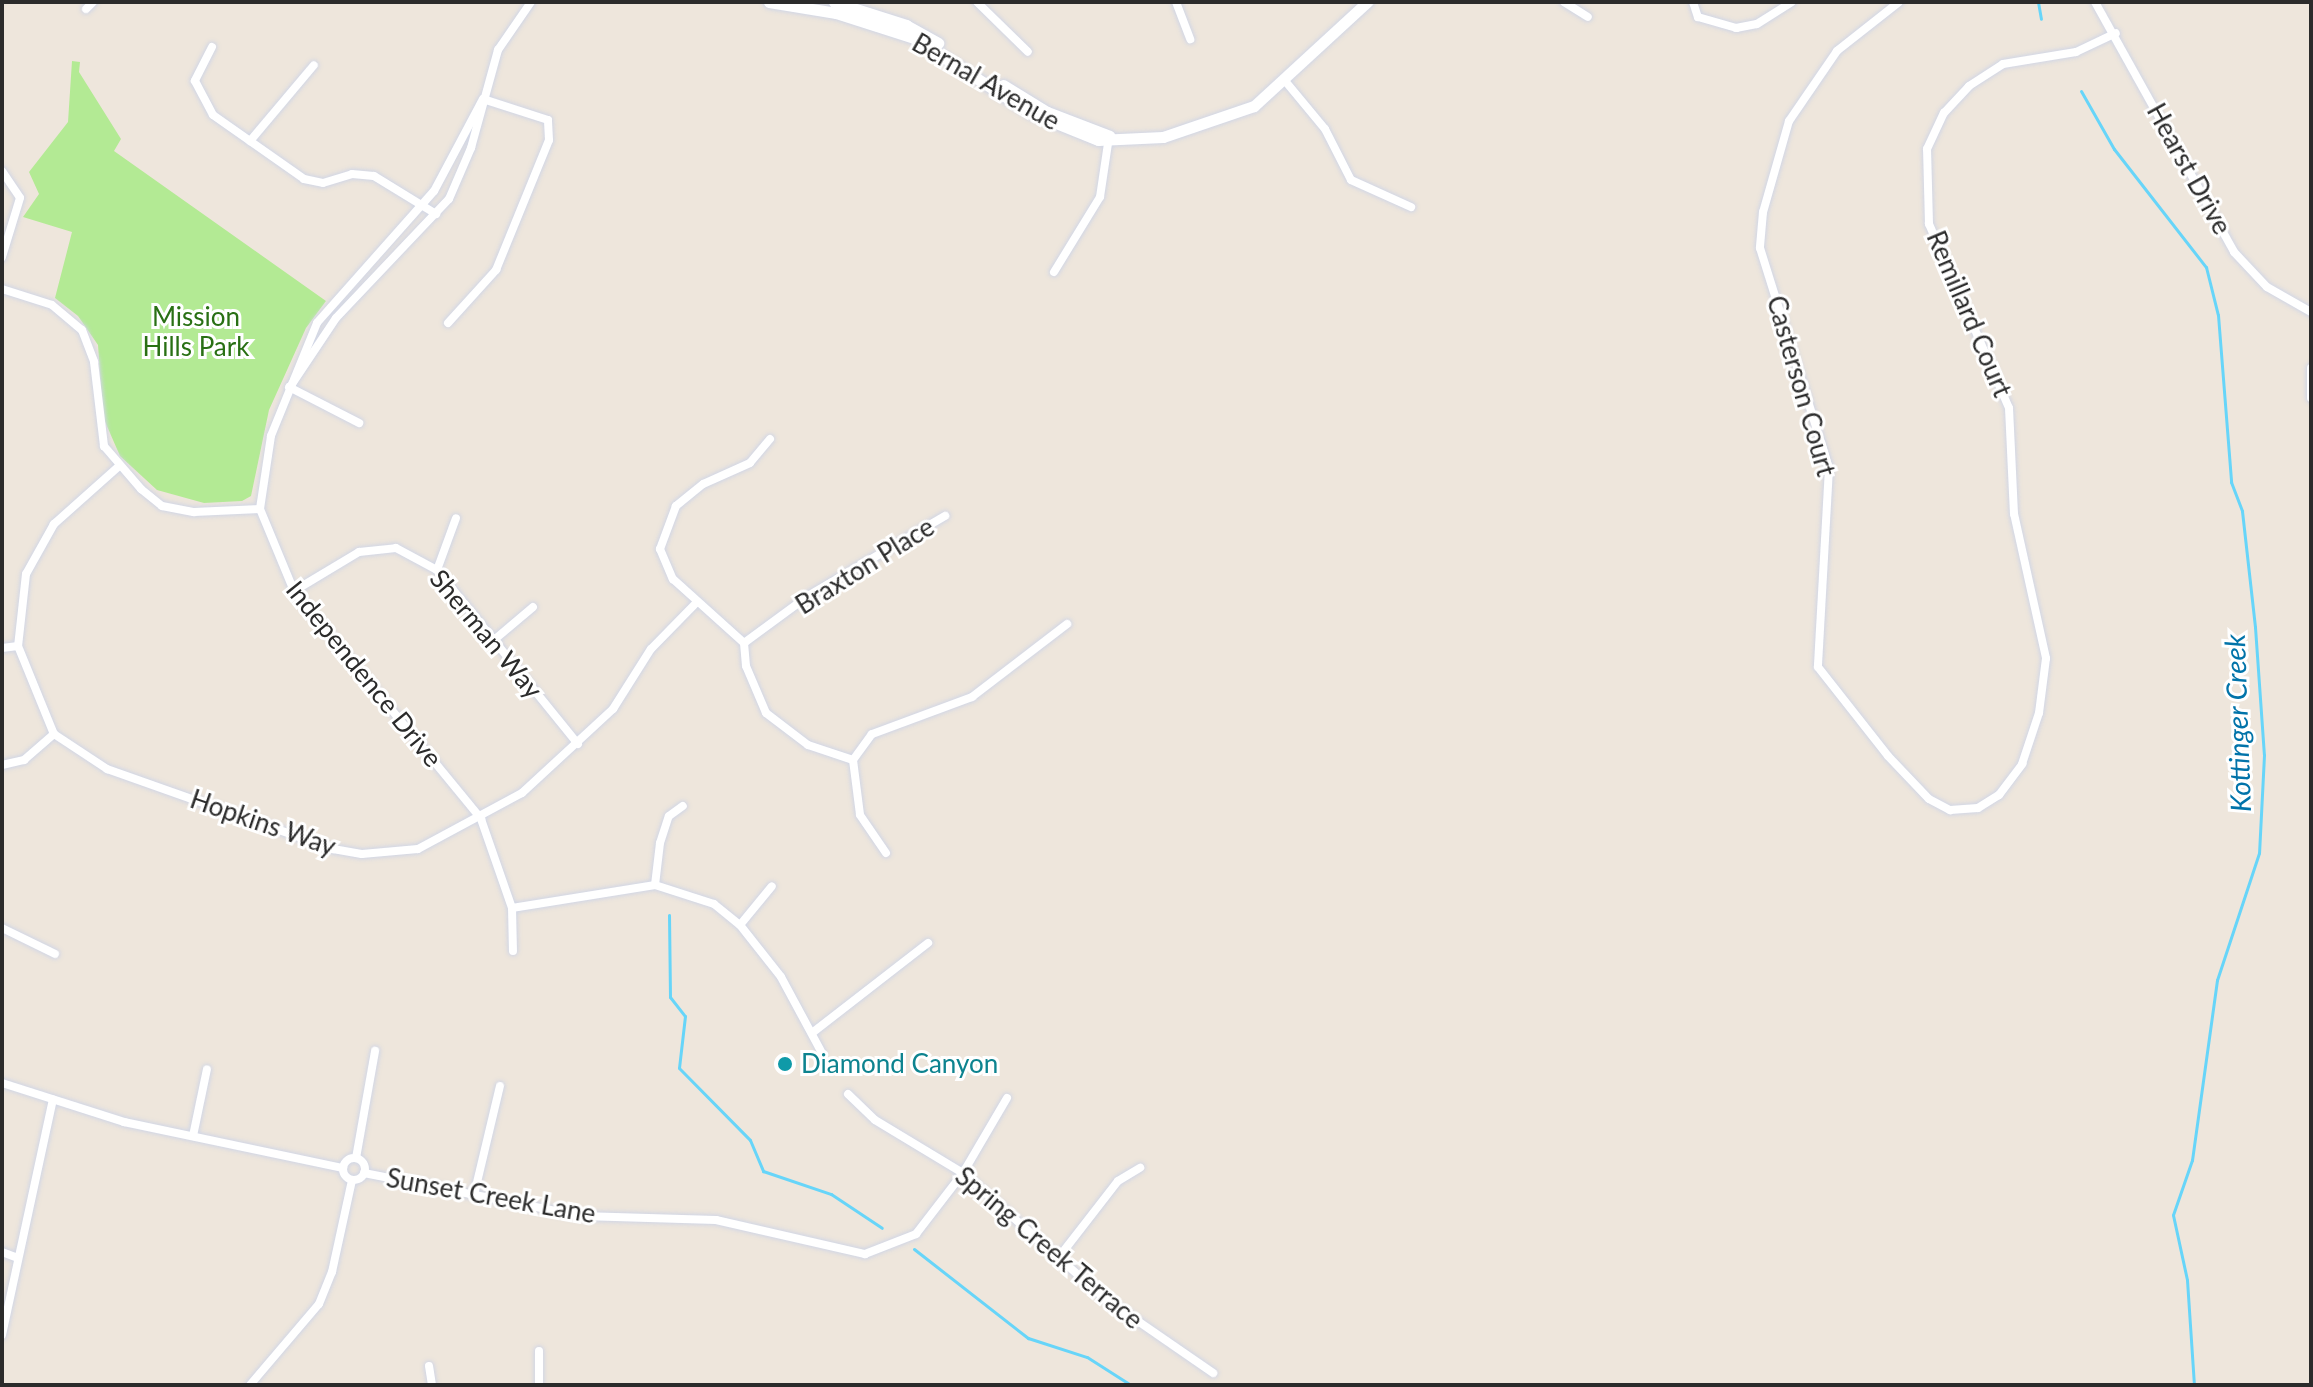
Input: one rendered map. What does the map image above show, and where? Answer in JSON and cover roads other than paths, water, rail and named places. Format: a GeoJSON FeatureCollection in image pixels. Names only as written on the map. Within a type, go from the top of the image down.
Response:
{"type":"FeatureCollection","features":[{"type":"Feature","properties":{"kind":"main road","name":"Bernal Avenue"},"geometry":{"type":"LineString","coordinates":[[769,2],[878,24],[954,60],[1031,113],[1098,140],[1110,136],[1163,137],[1213,124],[1254,106],[1286,82],[1367,2]]}},
{"type":"Feature","properties":{"kind":"main road","name":"Bernal Avenue"},"geometry":{"type":"LineString","coordinates":[[834,2],[906,25],[1047,112],[1110,136]]}},
{"type":"Feature","properties":{"kind":"street"},"geometry":{"type":"LineString","coordinates":[[289,387],[336,318],[436,214],[463,173],[498,50],[531,2]]}},
{"type":"Feature","properties":{"kind":"street"},"geometry":{"type":"LineString","coordinates":[[977,2],[1028,52]]}},
{"type":"Feature","properties":{"kind":"street"},"geometry":{"type":"LineString","coordinates":[[1176,2],[1190,39]]}},
{"type":"Feature","properties":{"kind":"street"},"geometry":{"type":"LineString","coordinates":[[1564,2],[1588,17]]}},
{"type":"Feature","properties":{"kind":"street"},"geometry":{"type":"LineString","coordinates":[[1693,2],[1698,17],[1736,28],[1757,24],[1792,2]]}},
{"type":"Feature","properties":{"kind":"street","name":"Casterson Court"},"geometry":{"type":"LineString","coordinates":[[1899,2],[1837,51],[1801,99],[1763,212],[1760,248],[1829,468],[1818,667],[1929,799],[1967,811],[1999,795]]}},
{"type":"Feature","properties":{"kind":"street","name":"Hearst Drive"},"geometry":{"type":"LineString","coordinates":[[2095,2],[2116,33],[2234,252],[2267,287],[2311,312]]}},
{"type":"Feature","properties":{"kind":"street","name":"Remillard Court"},"geometry":{"type":"LineString","coordinates":[[1999,795],[2022,764],[2039,713],[2046,658],[2014,514],[2009,408],[1929,224],[1927,149],[1944,113],[1969,86],[2003,64],[2076,52],[2116,33]]}},
{"type":"Feature","properties":{"kind":"street"},"geometry":{"type":"LineString","coordinates":[[212,47],[198,66],[200,100],[250,141],[304,179],[323,183],[352,174],[374,176],[436,214]]}},
{"type":"Feature","properties":{"kind":"street"},"geometry":{"type":"LineString","coordinates":[[250,141],[314,65]]}},
{"type":"Feature","properties":{"kind":"street"},"geometry":{"type":"LineString","coordinates":[[1286,82],[1325,129],[1351,180],[1411,207]]}},
{"type":"Feature","properties":{"kind":"street"},"geometry":{"type":"LineString","coordinates":[[2,289],[52,305],[82,330],[94,362],[95,416],[118,467],[162,506],[194,512],[260,509],[271,436],[317,323],[449,171],[483,99]]}},
{"type":"Feature","properties":{"kind":"street"},"geometry":{"type":"LineString","coordinates":[[448,323],[496,270],[549,140],[548,120],[483,99]]}},
{"type":"Feature","properties":{"kind":"street"},"geometry":{"type":"LineString","coordinates":[[1054,272],[1100,197],[1110,136]]}},
{"type":"Feature","properties":{"kind":"street"},"geometry":{"type":"LineString","coordinates":[[2,171],[20,198],[2,257]]}},
{"type":"Feature","properties":{"kind":"street"},"geometry":{"type":"LineString","coordinates":[[2311,368],[2311,398]]}},
{"type":"Feature","properties":{"kind":"street"},"geometry":{"type":"LineString","coordinates":[[289,387],[359,423]]}},
{"type":"Feature","properties":{"kind":"street"},"geometry":{"type":"LineString","coordinates":[[770,439],[750,463],[703,484],[676,506],[664,527],[665,562],[696,603],[744,643],[746,666],[766,713],[808,745],[853,760]]}},
{"type":"Feature","properties":{"kind":"street"},"geometry":{"type":"LineString","coordinates":[[2,765],[24,760],[54,734],[18,646],[21,599],[37,548],[70,507],[118,467]]}},
{"type":"Feature","properties":{"kind":"street","name":"Independence Drive"},"geometry":{"type":"LineString","coordinates":[[260,509],[294,591],[481,819],[512,908],[513,951]]}},
{"type":"Feature","properties":{"kind":"street","name":"Braxton Place"},"geometry":{"type":"LineString","coordinates":[[744,643],[808,596],[945,516]]}},
{"type":"Feature","properties":{"kind":"street"},"geometry":{"type":"LineString","coordinates":[[437,570],[456,518]]}},
{"type":"Feature","properties":{"kind":"street","name":"Sherman Way"},"geometry":{"type":"LineString","coordinates":[[294,591],[359,552],[396,548],[437,570],[578,744]]}},
{"type":"Feature","properties":{"kind":"street","name":"Hopkins Way"},"geometry":{"type":"LineString","coordinates":[[54,734],[107,769],[333,849],[362,854],[418,849],[481,819],[578,744],[613,709],[651,649],[696,603]]}},
{"type":"Feature","properties":{"kind":"street"},"geometry":{"type":"LineString","coordinates":[[494,640],[533,607]]}},
{"type":"Feature","properties":{"kind":"street"},"geometry":{"type":"LineString","coordinates":[[886,853],[860,815],[853,760],[872,734],[972,697],[1067,624]]}},
{"type":"Feature","properties":{"kind":"street"},"geometry":{"type":"LineString","coordinates":[[2,648],[18,646]]}},
{"type":"Feature","properties":{"kind":"street"},"geometry":{"type":"LineString","coordinates":[[655,885],[660,843],[669,816],[683,806]]}},
{"type":"Feature","properties":{"kind":"street"},"geometry":{"type":"LineString","coordinates":[[512,908],[655,885],[714,904],[740,925],[781,977],[822,1053]]}},
{"type":"Feature","properties":{"kind":"street"},"geometry":{"type":"LineString","coordinates":[[740,925],[772,886]]}},
{"type":"Feature","properties":{"kind":"street"},"geometry":{"type":"LineString","coordinates":[[2,928],[55,954]]}},
{"type":"Feature","properties":{"kind":"street"},"geometry":{"type":"LineString","coordinates":[[812,1033],[928,943]]}},
{"type":"Feature","properties":{"kind":"street"},"geometry":{"type":"LineString","coordinates":[[250,1385],[319,1304],[332,1272],[352,1180],[364,1173],[356,1158],[375,1051]]}},
{"type":"Feature","properties":{"kind":"street"},"geometry":{"type":"LineString","coordinates":[[193,1136],[207,1069]]}},
{"type":"Feature","properties":{"kind":"street"},"geometry":{"type":"LineString","coordinates":[[2,1083],[193,1136],[343,1168],[352,1180]]}},
{"type":"Feature","properties":{"kind":"street"},"geometry":{"type":"LineString","coordinates":[[474,1195],[500,1086]]}},
{"type":"Feature","properties":{"kind":"street","name":"Spring Creek Terrace"},"geometry":{"type":"LineString","coordinates":[[848,1094],[875,1120],[963,1173],[1130,1318],[1213,1373]]}},
{"type":"Feature","properties":{"kind":"street","name":"Sunset Creek Lane"},"geometry":{"type":"LineString","coordinates":[[364,1173],[581,1216],[716,1220],[865,1254],[916,1234],[963,1173],[1007,1098]]}},
{"type":"Feature","properties":{"kind":"street"},"geometry":{"type":"LineString","coordinates":[[2,1335],[53,1099]]}},
{"type":"Feature","properties":{"kind":"street"},"geometry":{"type":"LineString","coordinates":[[343,1168],[356,1158]]}},
{"type":"Feature","properties":{"kind":"street"},"geometry":{"type":"LineString","coordinates":[[1059,1257],[1118,1181],[1140,1168]]}},
{"type":"Feature","properties":{"kind":"street"},"geometry":{"type":"LineString","coordinates":[[2,1252],[18,1258]]}},
{"type":"Feature","properties":{"kind":"street"},"geometry":{"type":"LineString","coordinates":[[539,1351],[539,1385]]}},
{"type":"Feature","properties":{"kind":"street"},"geometry":{"type":"LineString","coordinates":[[429,1366],[432,1385]]}},
{"type":"Feature","properties":{"kind":"waterway","name":"Kottinger Creek"},"geometry":{"type":"LineString","coordinates":[[2038,2],[2041,19]]}},
{"type":"Feature","properties":{"kind":"waterway","name":"Kottinger Creek"},"geometry":{"type":"LineString","coordinates":[[2081,91],[2114,149],[2206,267],[2218,315],[2231,482],[2242,511],[2255,627],[2264,755],[2259,853],[2217,980],[2192,1160],[2173,1215],[2187,1280],[2194,1385]]}},
{"type":"Feature","properties":{"kind":"waterway"},"geometry":{"type":"LineString","coordinates":[[669,915],[670,997],[685,1016],[679,1068],[750,1140],[763,1171],[831,1194],[882,1228]]}},
{"type":"Feature","properties":{"kind":"waterway"},"geometry":{"type":"LineString","coordinates":[[914,1249],[1028,1338],[1087,1357],[1131,1385]]}},
{"type":"Feature","properties":{"kind":"place","name":"Diamond Canyon"},"geometry":{"type":"Point","coordinates":[785,1064]}},
{"type":"Feature","properties":{"kind":"park label","name":"Mission Hills Park"},"geometry":{"type":"Point","coordinates":[196,332]}}]}
